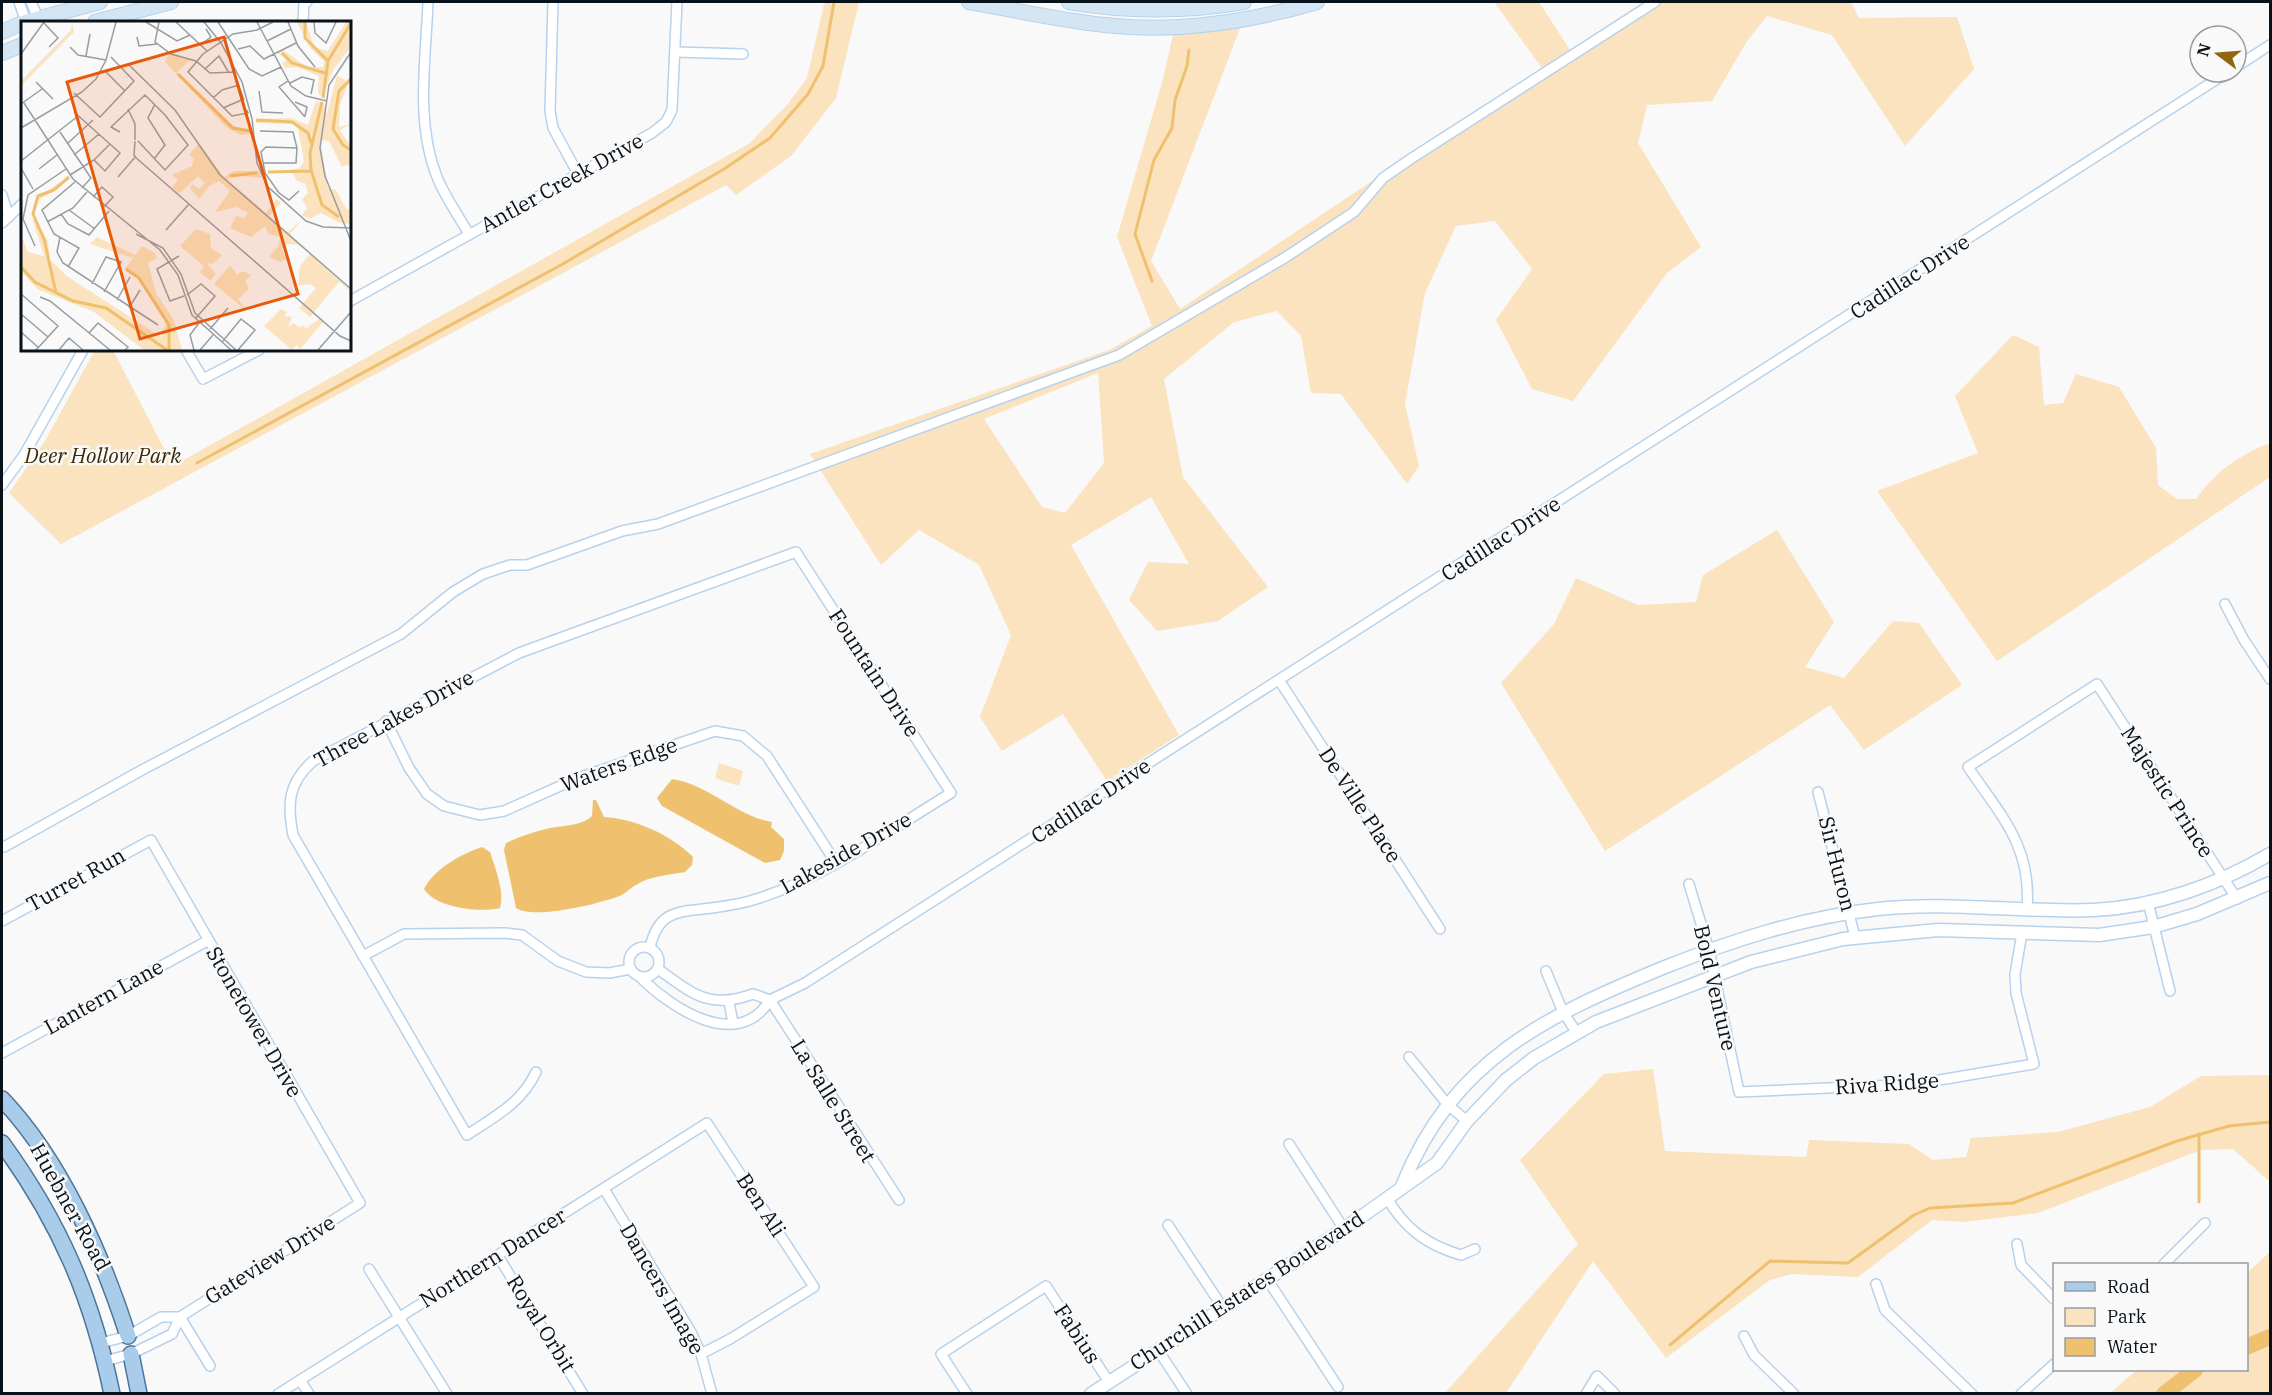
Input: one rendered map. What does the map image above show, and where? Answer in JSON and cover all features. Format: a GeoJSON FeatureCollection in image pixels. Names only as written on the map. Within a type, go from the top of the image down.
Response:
{"type":"FeatureCollection","features":[{"type":"Feature","properties":{"kind":"main road"},"geometry":{"type":"LineString","coordinates":[[33,21],[100,2]]}},
{"type":"Feature","properties":{"kind":"main road"},"geometry":{"type":"LineString","coordinates":[[99,21],[171,2]]}},
{"type":"Feature","properties":{"kind":"main road"},"geometry":{"type":"LineString","coordinates":[[969,2],[1106,25],[1166,28],[1220,23],[1317,2]]}},
{"type":"Feature","properties":{"kind":"main road"},"geometry":{"type":"LineString","coordinates":[[1069,2],[1118,8],[1167,10],[1244,2]]}},
{"type":"Feature","properties":{"kind":"main road"},"geometry":{"type":"LineString","coordinates":[[1166,28],[1167,10]]}},
{"type":"Feature","properties":{"kind":"main road"},"geometry":{"type":"LineString","coordinates":[[2,32],[21,25]]}},
{"type":"Feature","properties":{"kind":"main road"},"geometry":{"type":"LineString","coordinates":[[2,53],[21,45]]}},
{"type":"Feature","properties":{"kind":"main road","name":"Huebner Road"},"geometry":{"type":"LineString","coordinates":[[2,1099],[42,1152],[85,1226],[114,1291],[128,1336],[139,1394]]}},
{"type":"Feature","properties":{"kind":"main road","name":"Huebner Road"},"geometry":{"type":"LineString","coordinates":[[2,1143],[43,1206],[64,1245],[96,1323],[112,1394]]}},
{"type":"Feature","properties":{"kind":"street"},"geometry":{"type":"LineString","coordinates":[[19,2],[28,21]]}},
{"type":"Feature","properties":{"kind":"street"},"geometry":{"type":"LineString","coordinates":[[29,21],[31,2]]}},
{"type":"Feature","properties":{"kind":"street"},"geometry":{"type":"LineString","coordinates":[[303,21],[306,2]]}},
{"type":"Feature","properties":{"kind":"street"},"geometry":{"type":"LineString","coordinates":[[428,2],[424,107],[427,143],[437,177],[469,234]]}},
{"type":"Feature","properties":{"kind":"street"},"geometry":{"type":"LineString","coordinates":[[553,2],[550,111],[553,128],[578,174]]}},
{"type":"Feature","properties":{"kind":"street","name":"Antler Creek Drive"},"geometry":{"type":"LineString","coordinates":[[351,300],[652,133],[666,122],[674,97],[677,2]]}},
{"type":"Feature","properties":{"kind":"street"},"geometry":{"type":"LineString","coordinates":[[4,847],[142,770],[401,634],[453,592],[483,574],[510,565],[527,565],[584,542],[658,524],[1119,355],[1344,219],[1354,212],[1383,178],[1655,2]]}},
{"type":"Feature","properties":{"kind":"street"},"geometry":{"type":"LineString","coordinates":[[2248,59],[2271,45]]}},
{"type":"Feature","properties":{"kind":"street"},"geometry":{"type":"LineString","coordinates":[[676,52],[743,54]]}},
{"type":"Feature","properties":{"kind":"street","name":"Cadillac Drive"},"geometry":{"type":"LineString","coordinates":[[770,1000],[805,983],[2209,84]]}},
{"type":"Feature","properties":{"kind":"street"},"geometry":{"type":"LineString","coordinates":[[2,195],[5,220]]}},
{"type":"Feature","properties":{"kind":"street"},"geometry":{"type":"LineString","coordinates":[[5,220],[21,205]]}},
{"type":"Feature","properties":{"kind":"street"},"geometry":{"type":"LineString","coordinates":[[2,485],[24,455],[82,351]]}},
{"type":"Feature","properties":{"kind":"street"},"geometry":{"type":"LineString","coordinates":[[187,351],[203,379],[257,351]]}},
{"type":"Feature","properties":{"kind":"street","name":"Three Lakes Drive"},"geometry":{"type":"LineString","coordinates":[[536,1072],[528,1088],[515,1102],[467,1135],[293,835],[288,812],[289,798],[301,772],[313,761],[386,721],[519,653],[796,552]]}},
{"type":"Feature","properties":{"kind":"street","name":"Fountain Drive"},"geometry":{"type":"LineString","coordinates":[[796,552],[951,793]]}},
{"type":"Feature","properties":{"kind":"street"},"geometry":{"type":"LineString","coordinates":[[2225,604],[2244,640],[2271,679]]}},
{"type":"Feature","properties":{"kind":"street","name":"De Ville Place"},"geometry":{"type":"LineString","coordinates":[[1279,680],[1440,930]]}},
{"type":"Feature","properties":{"kind":"street","name":"Majestic Prince"},"geometry":{"type":"LineString","coordinates":[[2027,909],[2028,881],[2021,849],[1968,766],[2097,684],[2237,899]]}},
{"type":"Feature","properties":{"kind":"street","name":"Waters Edge"},"geometry":{"type":"LineString","coordinates":[[386,721],[409,768],[427,794],[444,806],[480,815],[504,811],[578,778],[715,731],[743,736],[767,756],[836,863]]}},
{"type":"Feature","properties":{"kind":"street","name":"Sir Huron"},"geometry":{"type":"LineString","coordinates":[[1818,792],[1855,937]]}},
{"type":"Feature","properties":{"kind":"street","name":"Lakeside Drive"},"geometry":{"type":"LineString","coordinates":[[650,948],[655,932],[670,915],[682,910],[735,904],[771,894],[836,863],[951,793]]}},
{"type":"Feature","properties":{"kind":"street","name":"Turret Run"},"geometry":{"type":"LineString","coordinates":[[2,921],[151,840]]}},
{"type":"Feature","properties":{"kind":"street","name":"Stonetower Drive"},"geometry":{"type":"LineString","coordinates":[[151,840],[207,941],[360,1203]]}},
{"type":"Feature","properties":{"kind":"street","name":"Churchill Estates Boulevard"},"geometry":{"type":"LineString","coordinates":[[1401,1186],[1417,1148],[1448,1105],[1489,1062],[1520,1038],[1586,1000],[1709,950],[1810,920],[1849,913],[1938,905],[2097,910],[2148,902],[2190,891],[2271,854]]}},
{"type":"Feature","properties":{"kind":"street","name":"Churchill Estates Boulevard"},"geometry":{"type":"LineString","coordinates":[[1091,1394],[1344,1229],[1401,1186],[1437,1163],[1467,1121],[1506,1080],[1534,1058],[1596,1022],[1713,975],[1773,956],[1855,937],[1938,930],[2099,935],[2153,927],[2198,914],[2271,883]]}},
{"type":"Feature","properties":{"kind":"street","name":"Bold Venture"},"geometry":{"type":"LineString","coordinates":[[1689,884],[1709,950],[1739,1092]]}},
{"type":"Feature","properties":{"kind":"street"},"geometry":{"type":"LineString","coordinates":[[2148,902],[2170,991]]}},
{"type":"Feature","properties":{"kind":"street"},"geometry":{"type":"LineString","coordinates":[[363,956],[404,934],[505,933],[528,938],[558,961],[586,972],[609,973],[631,969]]}},
{"type":"Feature","properties":{"kind":"street","name":"Riva Ridge"},"geometry":{"type":"LineString","coordinates":[[1739,1092],[1916,1084],[2034,1064],[2016,993],[2015,974],[2022,933]]}},
{"type":"Feature","properties":{"kind":"street","name":"Lantern Lane"},"geometry":{"type":"LineString","coordinates":[[2,1053],[207,941]]}},
{"type":"Feature","properties":{"kind":"street"},"geometry":{"type":"LineString","coordinates":[[640,977],[651,976],[658,969],[658,954],[650,948],[641,947],[633,952],[630,961],[631,969],[658,994],[680,1008],[716,1025],[733,1023],[761,1014],[770,1000],[753,994],[729,1002],[705,999],[690,992],[658,969]]}},
{"type":"Feature","properties":{"kind":"street"},"geometry":{"type":"LineString","coordinates":[[1546,971],[1563,1012],[1577,1033]]}},
{"type":"Feature","properties":{"kind":"street"},"geometry":{"type":"LineString","coordinates":[[680,1008],[690,992]]}},
{"type":"Feature","properties":{"kind":"street","name":"La Salle Street"},"geometry":{"type":"LineString","coordinates":[[770,1000],[898,1200]]}},
{"type":"Feature","properties":{"kind":"street"},"geometry":{"type":"LineString","coordinates":[[729,1002],[733,1023]]}},
{"type":"Feature","properties":{"kind":"street"},"geometry":{"type":"LineString","coordinates":[[1409,1057],[1448,1105],[1467,1121]]}},
{"type":"Feature","properties":{"kind":"street","name":"Northern Dancer"},"geometry":{"type":"LineString","coordinates":[[278,1394],[707,1123]]}},
{"type":"Feature","properties":{"kind":"street","name":"Ben Ali"},"geometry":{"type":"LineString","coordinates":[[701,1354],[730,1340],[814,1287],[707,1123]]}},
{"type":"Feature","properties":{"kind":"street"},"geometry":{"type":"LineString","coordinates":[[1289,1144],[1344,1229]]}},
{"type":"Feature","properties":{"kind":"street","name":"Dancers Image"},"geometry":{"type":"LineString","coordinates":[[604,1189],[691,1332],[701,1354],[712,1394]]}},
{"type":"Feature","properties":{"kind":"street"},"geometry":{"type":"LineString","coordinates":[[1387,1198],[1406,1227],[1430,1244],[1461,1255],[1475,1249]]}},
{"type":"Feature","properties":{"kind":"street","name":"Gateview Drive"},"geometry":{"type":"LineString","coordinates":[[101,1344],[128,1336],[161,1317],[180,1317],[360,1203]]}},
{"type":"Feature","properties":{"kind":"street"},"geometry":{"type":"LineString","coordinates":[[2165,1263],[2205,1222]]}},
{"type":"Feature","properties":{"kind":"street"},"geometry":{"type":"LineString","coordinates":[[1168,1225],[1223,1308]]}},
{"type":"Feature","properties":{"kind":"street"},"geometry":{"type":"LineString","coordinates":[[2017,1244],[2021,1265],[2053,1297]]}},
{"type":"Feature","properties":{"kind":"street","name":"Royal Orbit"},"geometry":{"type":"LineString","coordinates":[[498,1256],[583,1394]]}},
{"type":"Feature","properties":{"kind":"street"},"geometry":{"type":"LineString","coordinates":[[369,1269],[447,1394]]}},
{"type":"Feature","properties":{"kind":"street"},"geometry":{"type":"LineString","coordinates":[[1267,1279],[1338,1387]]}},
{"type":"Feature","properties":{"kind":"street"},"geometry":{"type":"LineString","coordinates":[[1876,1284],[1885,1310],[1972,1394]]}},
{"type":"Feature","properties":{"kind":"street","name":"Fabius"},"geometry":{"type":"LineString","coordinates":[[967,1394],[941,1354],[1046,1286],[1108,1382]]}},
{"type":"Feature","properties":{"kind":"street"},"geometry":{"type":"LineString","coordinates":[[180,1317],[210,1366]]}},
{"type":"Feature","properties":{"kind":"street","name":"Gateview Drive"},"geometry":{"type":"LineString","coordinates":[[105,1361],[131,1354],[172,1334],[180,1317]]}},
{"type":"Feature","properties":{"kind":"street"},"geometry":{"type":"LineString","coordinates":[[1744,1336],[1754,1355],[1794,1394]]}},
{"type":"Feature","properties":{"kind":"street"},"geometry":{"type":"LineString","coordinates":[[1158,1350],[1186,1394]]}},
{"type":"Feature","properties":{"kind":"street"},"geometry":{"type":"LineString","coordinates":[[2021,1394],[2053,1366]]}},
{"type":"Feature","properties":{"kind":"street"},"geometry":{"type":"LineString","coordinates":[[1586,1394],[1597,1376],[1615,1394]]}},
{"type":"Feature","properties":{"kind":"street"},"geometry":{"type":"LineString","coordinates":[[300,1380],[309,1394]]}},
{"type":"Feature","properties":{"kind":"green space","name":"Deer Hollow Park"},"geometry":{"type":"Polygon","coordinates":[[[859,2],[836,98],[791,156],[736,195],[726,185],[61,544],[9,493],[45,441],[94,351],[114,351],[173,466],[750,143],[787,105],[807,78],[824,4],[859,2]]]}},
{"type":"Feature","properties":{"kind":"green space"},"geometry":{"type":"Polygon","coordinates":[[[1494,2],[1539,2],[1570,50],[1643,2],[1851,2],[1859,18],[1957,17],[1974,69],[1905,146],[1832,35],[1767,16],[1747,41],[1712,101],[1647,105],[1638,143],[1701,247],[1667,273],[1573,401],[1532,389],[1496,320],[1532,269],[1495,221],[1456,226],[1425,293],[1405,404],[1419,466],[1407,484],[1341,394],[1311,393],[1301,336],[1277,311],[1234,322],[1164,379],[1183,477],[1268,587],[1218,621],[1157,631],[1129,600],[1148,562],[1189,564],[1151,497],[1071,545],[1179,735],[1107,781],[1063,714],[1002,751],[980,717],[1011,635],[979,565],[919,530],[881,565],[810,454],[1109,350],[1152,326],[1117,237],[1163,79],[1173,35],[1194,34],[1242,23],[1151,261],[1180,309],[1542,68],[1494,2]],[[1098,373],[984,419],[1042,507],[1065,513],[1104,463],[1098,373]]]}},
{"type":"Feature","properties":{"kind":"green space"},"geometry":{"type":"Polygon","coordinates":[[[2013,335],[2039,347],[2044,405],[2063,403],[2076,374],[2119,387],[2156,448],[2158,485],[2177,499],[2196,499],[2227,466],[2267,444],[2270,445],[2270,477],[1997,661],[1877,491],[1978,453],[1955,396],[2013,335]]]}},
{"type":"Feature","properties":{"kind":"green space"},"geometry":{"type":"Polygon","coordinates":[[[1777,530],[1834,622],[1805,667],[1844,678],[1893,621],[1919,623],[1962,685],[1864,750],[1830,705],[1605,851],[1501,683],[1554,624],[1576,578],[1638,605],[1696,602],[1703,575],[1777,530]]]}},
{"type":"Feature","properties":{"kind":"green space"},"geometry":{"type":"Polygon","coordinates":[[[719,763],[743,771],[739,786],[715,778],[719,763]]]}},
{"type":"Feature","properties":{"kind":"green space"},"geometry":{"type":"Polygon","coordinates":[[[1653,1069],[1665,1151],[1806,1157],[1809,1140],[1909,1144],[1933,1160],[1966,1157],[1971,1138],[2058,1132],[2150,1107],[2201,1076],[2270,1075],[2270,1182],[2233,1149],[2201,1150],[2038,1213],[1963,1222],[1932,1220],[1858,1277],[1792,1274],[1770,1280],[1666,1358],[1593,1261],[1506,1393],[1445,1393],[1578,1244],[1520,1160],[1604,1074],[1653,1069]]]}},
{"type":"Feature","properties":{"kind":"green space"},"geometry":{"type":"Polygon","coordinates":[[[2270,1252],[2270,1393],[2110,1393],[2136,1371],[2248,1371],[2248,1272],[2270,1252]]]}},
{"type":"Feature","properties":{"kind":"water"},"geometry":{"type":"Polygon","coordinates":[[[672,779],[698,787],[747,814],[772,822],[771,827],[784,839],[784,851],[780,860],[765,863],[662,806],[657,798],[672,779]]]}},
{"type":"Feature","properties":{"kind":"water"},"geometry":{"type":"Polygon","coordinates":[[[593,800],[596,800],[604,817],[640,824],[674,841],[693,857],[692,865],[685,872],[641,882],[620,896],[595,903],[551,912],[525,911],[516,908],[504,850],[506,843],[536,832],[587,820],[592,816],[593,800]]]}},
{"type":"Feature","properties":{"kind":"water"},"geometry":{"type":"Polygon","coordinates":[[[482,847],[490,852],[497,872],[501,894],[500,908],[482,910],[459,908],[438,901],[424,889],[434,875],[449,863],[482,847]]]}},
{"type":"Feature","properties":{"kind":"waterway"},"geometry":{"type":"LineString","coordinates":[[197,463],[561,265],[724,169],[770,138],[808,94],[823,66],[834,2]]}},
{"type":"Feature","properties":{"kind":"waterway"},"geometry":{"type":"LineString","coordinates":[[1152,281],[1135,234],[1154,160],[1172,128],[1175,100],[1187,66],[1189,50]]}},
{"type":"Feature","properties":{"kind":"waterway"},"geometry":{"type":"LineString","coordinates":[[1670,1345],[1770,1261],[1848,1263],[1914,1215],[1930,1208],[2013,1203],[2177,1141],[2229,1126],[2270,1122]]}},
{"type":"Feature","properties":{"kind":"waterway"},"geometry":{"type":"LineString","coordinates":[[2199,1134],[2199,1202]]}},
{"type":"Feature","properties":{"kind":"waterway"},"geometry":{"type":"LineString","coordinates":[[2248,1346],[2270,1337]]}},
{"type":"Feature","properties":{"kind":"waterway"},"geometry":{"type":"LineString","coordinates":[[2164,1394],[2194,1371]]}}]}
